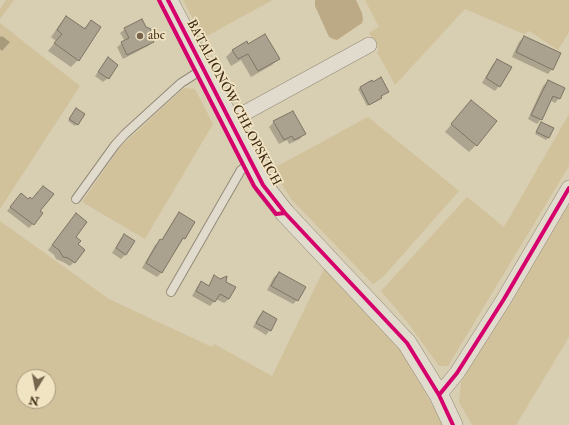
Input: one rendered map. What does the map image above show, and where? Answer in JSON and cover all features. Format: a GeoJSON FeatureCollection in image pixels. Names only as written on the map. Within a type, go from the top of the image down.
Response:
{"type":"FeatureCollection","features":[{"type":"Feature","properties":{"kind":"street","name":"BATALIONÓW CHŁOPSKICH"},"geometry":{"type":"LineString","coordinates":[[168,0],[263,185],[285,213],[407,343],[439,395],[453,425]]}},
{"type":"Feature","properties":{"kind":"street"},"geometry":{"type":"LineString","coordinates":[[230,121],[369,46]]}},
{"type":"Feature","properties":{"kind":"street"},"geometry":{"type":"LineString","coordinates":[[439,395],[457,373],[500,306],[569,188]]}},
{"type":"Feature","properties":{"kind":"lane"},"geometry":{"type":"LineString","coordinates":[[76,199],[115,145],[125,134],[181,83],[203,69]]}},
{"type":"Feature","properties":{"kind":"lane"},"geometry":{"type":"LineString","coordinates":[[171,292],[241,170],[251,163]]}},
{"type":"Feature","properties":{"kind":"shaded area"},"geometry":{"type":"Polygon","coordinates":[[[6,0],[14,0],[0,19],[0,9],[6,0]]]}},
{"type":"Feature","properties":{"kind":"shaded area"},"geometry":{"type":"Polygon","coordinates":[[[183,0],[273,0],[203,38],[183,0]]]}},
{"type":"Feature","properties":{"kind":"shaded area"},"geometry":{"type":"Polygon","coordinates":[[[315,0],[356,0],[362,13],[362,23],[337,40],[333,39],[329,37],[315,6],[315,0]]]}},
{"type":"Feature","properties":{"kind":"shaded area"},"geometry":{"type":"Polygon","coordinates":[[[365,0],[569,0],[569,32],[558,50],[529,31],[524,34],[465,9],[395,85],[377,52],[379,50],[369,33],[379,27],[365,0]]]}},
{"type":"Feature","properties":{"kind":"shaded area"},"geometry":{"type":"Polygon","coordinates":[[[0,23],[80,86],[0,209],[0,23]]]}},
{"type":"Feature","properties":{"kind":"shaded area"},"geometry":{"type":"Polygon","coordinates":[[[184,88],[195,89],[213,124],[145,239],[82,202],[120,147],[184,88]]]}},
{"type":"Feature","properties":{"kind":"shaded area"},"geometry":{"type":"Polygon","coordinates":[[[569,114],[569,166],[448,366],[439,366],[408,323],[381,291],[467,197],[504,227],[569,114]]]}},
{"type":"Feature","properties":{"kind":"shaded area"},"geometry":{"type":"Polygon","coordinates":[[[368,117],[459,191],[383,277],[373,284],[291,199],[272,169],[368,117]]]}},
{"type":"Feature","properties":{"kind":"shaded area"},"geometry":{"type":"Polygon","coordinates":[[[569,204],[569,337],[516,425],[472,425],[459,402],[461,382],[569,204]]]}},
{"type":"Feature","properties":{"kind":"shaded area"},"geometry":{"type":"Polygon","coordinates":[[[0,221],[109,299],[212,347],[214,344],[272,376],[325,267],[396,342],[444,425],[0,425],[0,221]]]}},
{"type":"Feature","properties":{"kind":"building"},"geometry":{"type":"Polygon","coordinates":[[[66,16],[85,29],[91,20],[101,27],[79,61],[54,43],[62,34],[57,30],[66,16]]]}},
{"type":"Feature","properties":{"kind":"building","name":"abc"},"geometry":{"type":"Polygon","coordinates":[[[142,19],[146,27],[151,29],[150,34],[154,42],[127,55],[121,42],[129,38],[124,28],[142,19]]]}},
{"type":"Feature","properties":{"kind":"building"},"geometry":{"type":"Polygon","coordinates":[[[265,34],[280,59],[258,71],[248,54],[238,59],[232,50],[247,41],[248,44],[265,34]]]}},
{"type":"Feature","properties":{"kind":"building"},"geometry":{"type":"Polygon","coordinates":[[[524,36],[561,53],[553,70],[516,52],[524,36]]]}},
{"type":"Feature","properties":{"kind":"building"},"geometry":{"type":"Polygon","coordinates":[[[108,57],[118,65],[109,79],[98,72],[108,57]]]}},
{"type":"Feature","properties":{"kind":"building"},"geometry":{"type":"Polygon","coordinates":[[[497,59],[512,67],[500,87],[486,78],[497,59]]]}},
{"type":"Feature","properties":{"kind":"building"},"geometry":{"type":"Polygon","coordinates":[[[381,77],[389,92],[381,96],[382,98],[369,105],[360,87],[381,77]]]}},
{"type":"Feature","properties":{"kind":"building"},"geometry":{"type":"Polygon","coordinates":[[[548,80],[565,88],[560,99],[553,96],[542,120],[531,115],[548,80]]]}},
{"type":"Feature","properties":{"kind":"building"},"geometry":{"type":"Polygon","coordinates":[[[471,100],[497,121],[477,146],[451,124],[471,100]]]}},
{"type":"Feature","properties":{"kind":"building"},"geometry":{"type":"Polygon","coordinates":[[[76,108],[85,114],[78,125],[69,119],[76,108]]]}},
{"type":"Feature","properties":{"kind":"building"},"geometry":{"type":"Polygon","coordinates":[[[293,111],[306,134],[294,140],[292,136],[284,140],[273,121],[293,111]]]}},
{"type":"Feature","properties":{"kind":"building"},"geometry":{"type":"Polygon","coordinates":[[[541,122],[554,128],[549,138],[536,132],[541,122]]]}},
{"type":"Feature","properties":{"kind":"building"},"geometry":{"type":"Polygon","coordinates":[[[43,186],[54,194],[40,211],[43,213],[34,225],[10,207],[21,193],[28,199],[30,197],[32,199],[43,186]]]}},
{"type":"Feature","properties":{"kind":"building"},"geometry":{"type":"Polygon","coordinates":[[[179,212],[195,222],[185,239],[183,238],[162,273],[146,263],[160,239],[162,240],[179,212]]]}},
{"type":"Feature","properties":{"kind":"building"},"geometry":{"type":"Polygon","coordinates":[[[76,213],[87,222],[76,237],[81,241],[78,244],[85,250],[75,263],[68,258],[63,257],[59,250],[52,245],[76,213]]]}},
{"type":"Feature","properties":{"kind":"building"},"geometry":{"type":"Polygon","coordinates":[[[124,234],[135,241],[126,255],[116,248],[124,234]]]}},
{"type":"Feature","properties":{"kind":"building"},"geometry":{"type":"Polygon","coordinates":[[[279,272],[306,287],[298,301],[271,286],[279,272]]]}},
{"type":"Feature","properties":{"kind":"building"},"geometry":{"type":"Polygon","coordinates":[[[214,275],[220,279],[227,276],[226,282],[236,287],[229,299],[220,294],[215,302],[196,291],[201,281],[209,286],[214,275]]]}},
{"type":"Feature","properties":{"kind":"building"},"geometry":{"type":"Polygon","coordinates":[[[263,311],[277,319],[271,331],[256,323],[263,311]]]}},
{"type":"Feature","properties":{"kind":"cycle path"},"geometry":{"type":"LineString","coordinates":[[159,0],[254,186],[276,214],[285,213]]}},
{"type":"Feature","properties":{"kind":"cycle path"},"geometry":{"type":"LineString","coordinates":[[168,0],[263,185],[285,213],[407,343],[439,395],[453,425]]}},
{"type":"Feature","properties":{"kind":"cycle path"},"geometry":{"type":"LineString","coordinates":[[439,395],[457,373],[504,299],[569,188]]}},
{"type":"Feature","properties":{"kind":"place","name":"abc"},"geometry":{"type":"Point","coordinates":[140,36]}}]}
